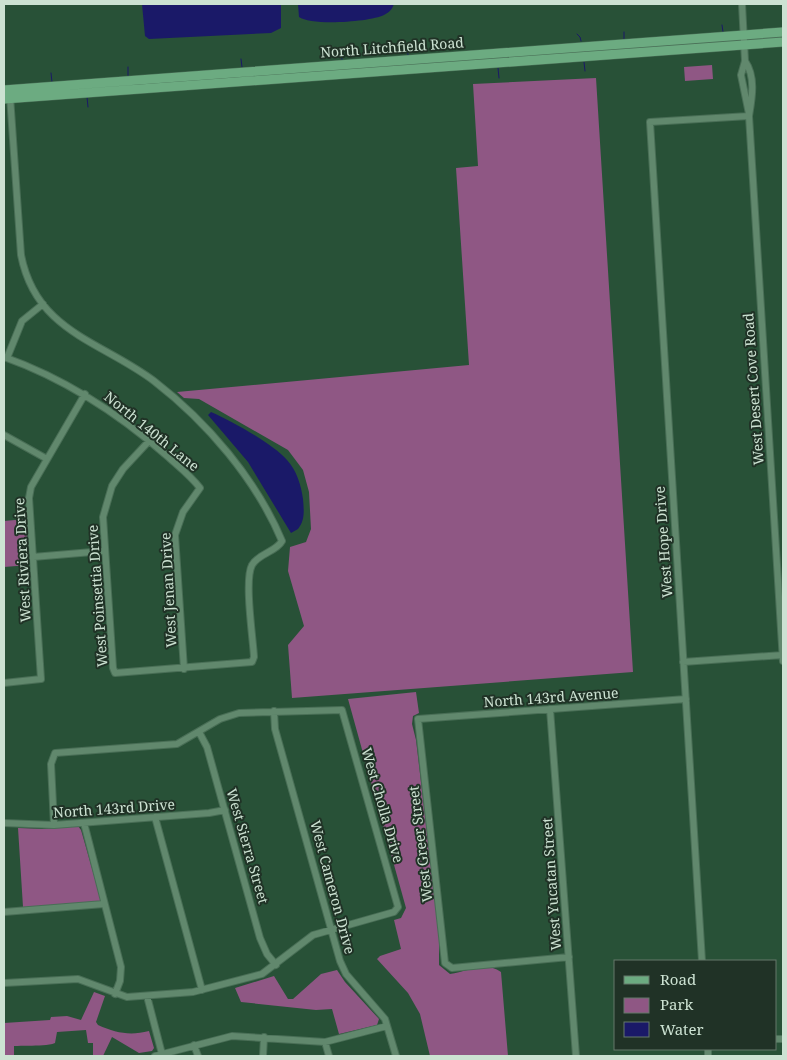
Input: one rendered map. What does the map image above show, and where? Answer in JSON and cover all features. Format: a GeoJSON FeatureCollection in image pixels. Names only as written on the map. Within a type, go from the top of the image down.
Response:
{"type":"FeatureCollection","features":[{"type":"Feature","properties":{"kind":"main road","name":"North Litchfield Road"},"geometry":{"type":"LineString","coordinates":[[433,63],[509,62],[744,40],[783,32]]}},
{"type":"Feature","properties":{"kind":"main road","name":"North Litchfield Road"},"geometry":{"type":"LineString","coordinates":[[7,94],[433,63],[574,48],[744,40],[783,42]]}},
{"type":"Feature","properties":{"kind":"main road"},"geometry":{"type":"LineString","coordinates":[[509,62],[517,58],[566,54],[574,48]]}},
{"type":"Feature","properties":{"kind":"street","name":"West Desert Cove Road"},"geometry":{"type":"LineString","coordinates":[[742,4],[745,61],[741,76],[742,92],[749,116]]}},
{"type":"Feature","properties":{"kind":"street","name":"West Desert Cove Road"},"geometry":{"type":"LineString","coordinates":[[745,61],[750,68],[752,81],[749,116],[783,662]]}},
{"type":"Feature","properties":{"kind":"street"},"geometry":{"type":"LineString","coordinates":[[7,94],[21,255],[27,276],[43,304],[61,324],[74,334],[128,363],[168,393],[196,419],[220,445],[246,479],[282,541],[279,546],[263,554],[254,562],[249,572],[254,657],[252,662],[184,668]]}},
{"type":"Feature","properties":{"kind":"street","name":"West Hope Drive"},"geometry":{"type":"LineString","coordinates":[[702,960],[650,122],[749,116]]}},
{"type":"Feature","properties":{"kind":"street"},"geometry":{"type":"LineString","coordinates":[[5,357],[22,321],[43,304]]}},
{"type":"Feature","properties":{"kind":"street","name":"North 140th Lane"},"geometry":{"type":"LineString","coordinates":[[5,357],[85,394],[149,441],[200,488]]}},
{"type":"Feature","properties":{"kind":"street","name":"West Riviera Drive"},"geometry":{"type":"LineString","coordinates":[[4,683],[41,679],[29,498],[31,486],[85,394]]}},
{"type":"Feature","properties":{"kind":"street"},"geometry":{"type":"LineString","coordinates":[[4,435],[47,459]]}},
{"type":"Feature","properties":{"kind":"street","name":"West Poinsettia Drive"},"geometry":{"type":"LineString","coordinates":[[149,441],[123,469],[108,497],[103,522],[113,668],[115,673],[184,668]]}},
{"type":"Feature","properties":{"kind":"street","name":"West Jenan Drive"},"geometry":{"type":"LineString","coordinates":[[184,668],[175,535],[183,512],[200,488]]}},
{"type":"Feature","properties":{"kind":"street"},"geometry":{"type":"LineString","coordinates":[[33,557],[104,551]]}},
{"type":"Feature","properties":{"kind":"street"},"geometry":{"type":"LineString","coordinates":[[683,662],[783,655]]}},
{"type":"Feature","properties":{"kind":"street","name":"North 143rd Avenue"},"geometry":{"type":"LineString","coordinates":[[418,719],[686,699]]}},
{"type":"Feature","properties":{"kind":"street","name":"West Yucatan Street"},"geometry":{"type":"LineString","coordinates":[[550,709],[576,1056]]}},
{"type":"Feature","properties":{"kind":"street","name":"West Cholla Drive"},"geometry":{"type":"LineString","coordinates":[[274,712],[342,710],[398,907],[394,912],[331,930]]}},
{"type":"Feature","properties":{"kind":"street"},"geometry":{"type":"LineString","coordinates":[[54,825],[51,764],[54,754],[177,744],[232,714],[274,712]]}},
{"type":"Feature","properties":{"kind":"street","name":"West Cameron Drive"},"geometry":{"type":"LineString","coordinates":[[274,712],[276,730],[331,930],[346,974],[376,1007],[388,1026],[396,1056]]}},
{"type":"Feature","properties":{"kind":"street","name":"West Greer Street"},"geometry":{"type":"LineString","coordinates":[[418,719],[444,960],[447,966],[452,968],[569,956]]}},
{"type":"Feature","properties":{"kind":"street","name":"West Sierra Street"},"geometry":{"type":"LineString","coordinates":[[199,732],[207,747],[263,946],[276,965]]}},
{"type":"Feature","properties":{"kind":"street","name":"North 143rd Drive"},"geometry":{"type":"LineString","coordinates":[[4,823],[54,825],[209,814],[225,810]]}},
{"type":"Feature","properties":{"kind":"street"},"geometry":{"type":"LineString","coordinates":[[155,818],[202,990]]}},
{"type":"Feature","properties":{"kind":"street"},"geometry":{"type":"LineString","coordinates":[[84,823],[122,967],[120,981],[115,994]]}},
{"type":"Feature","properties":{"kind":"street"},"geometry":{"type":"LineString","coordinates":[[4,912],[104,904]]}},
{"type":"Feature","properties":{"kind":"street"},"geometry":{"type":"LineString","coordinates":[[4,983],[84,980],[115,994],[127,996],[147,996],[202,990],[262,974],[276,965],[309,937],[331,930]]}},
{"type":"Feature","properties":{"kind":"street"},"geometry":{"type":"LineString","coordinates":[[147,996],[158,1055],[232,1036],[325,1042],[388,1026]]}},
{"type":"Feature","properties":{"kind":"street"},"geometry":{"type":"LineString","coordinates":[[263,1056],[264,1037]]}},
{"type":"Feature","properties":{"kind":"street"},"geometry":{"type":"LineString","coordinates":[[325,1042],[330,1056]]}},
{"type":"Feature","properties":{"kind":"street"},"geometry":{"type":"LineString","coordinates":[[194,1045],[198,1056]]}},
{"type":"Feature","properties":{"kind":"green space"},"geometry":{"type":"Polygon","coordinates":[[[712,65],[713,79],[685,81],[684,67],[712,65]]]}},
{"type":"Feature","properties":{"kind":"green space"},"geometry":{"type":"Polygon","coordinates":[[[596,78],[633,672],[292,698],[288,645],[304,626],[288,571],[290,547],[306,542],[311,529],[309,492],[303,470],[288,450],[199,399],[184,398],[177,392],[469,365],[456,168],[478,166],[473,84],[596,78]]]}},
{"type":"Feature","properties":{"kind":"green space"},"geometry":{"type":"Polygon","coordinates":[[[26,519],[29,565],[4,567],[4,521],[26,519]]]}},
{"type":"Feature","properties":{"kind":"green space"},"geometry":{"type":"Polygon","coordinates":[[[416,692],[419,713],[413,716],[412,724],[416,740],[439,934],[439,965],[450,974],[482,967],[488,967],[501,972],[508,1056],[430,1056],[420,1014],[408,993],[377,959],[380,956],[401,949],[394,920],[401,918],[406,908],[348,699],[416,692]]]}},
{"type":"Feature","properties":{"kind":"green space"},"geometry":{"type":"Polygon","coordinates":[[[78,826],[81,830],[101,900],[98,904],[23,907],[18,828],[42,829],[78,826]]]}},
{"type":"Feature","properties":{"kind":"green space"},"geometry":{"type":"Polygon","coordinates":[[[337,970],[345,982],[379,1019],[377,1025],[339,1034],[332,1009],[316,1010],[241,1002],[235,988],[274,976],[288,999],[293,999],[321,974],[337,970]]]}},
{"type":"Feature","properties":{"kind":"green space"},"geometry":{"type":"Polygon","coordinates":[[[94,992],[105,996],[96,1022],[98,1025],[123,1033],[149,1031],[154,1048],[152,1051],[139,1053],[112,1037],[103,1056],[93,1056],[93,1043],[88,1043],[86,1030],[57,1032],[55,1043],[14,1046],[14,1056],[4,1056],[4,1023],[50,1020],[51,1017],[67,1016],[81,1020],[94,992]]]}},
{"type":"Feature","properties":{"kind":"water"},"geometry":{"type":"Polygon","coordinates":[[[142,4],[281,4],[281,28],[271,33],[149,39],[145,36],[142,4]]]}},
{"type":"Feature","properties":{"kind":"water"},"geometry":{"type":"Polygon","coordinates":[[[298,4],[394,4],[388,13],[366,20],[327,22],[306,20],[299,17],[298,4]]]}},
{"type":"Feature","properties":{"kind":"water"},"geometry":{"type":"Polygon","coordinates":[[[211,412],[262,440],[281,454],[290,464],[298,478],[303,499],[303,519],[298,529],[291,533],[248,462],[208,415],[211,412]]]}},
{"type":"Feature","properties":{"kind":"waterway"},"geometry":{"type":"LineString","coordinates":[[722,25],[723,32]]}},
{"type":"Feature","properties":{"kind":"waterway"},"geometry":{"type":"LineString","coordinates":[[624,32],[624,39]]}},
{"type":"Feature","properties":{"kind":"waterway"},"geometry":{"type":"LineString","coordinates":[[577,34],[581,41]]}},
{"type":"Feature","properties":{"kind":"waterway"},"geometry":{"type":"LineString","coordinates":[[407,47],[408,55]]}},
{"type":"Feature","properties":{"kind":"waterway"},"geometry":{"type":"LineString","coordinates":[[341,52],[342,60]]}},
{"type":"Feature","properties":{"kind":"waterway"},"geometry":{"type":"LineString","coordinates":[[241,59],[242,67]]}},
{"type":"Feature","properties":{"kind":"waterway"},"geometry":{"type":"LineString","coordinates":[[584,62],[585,71]]}},
{"type":"Feature","properties":{"kind":"waterway"},"geometry":{"type":"LineString","coordinates":[[128,67],[128,76]]}},
{"type":"Feature","properties":{"kind":"waterway"},"geometry":{"type":"LineString","coordinates":[[498,68],[499,78]]}},
{"type":"Feature","properties":{"kind":"waterway"},"geometry":{"type":"LineString","coordinates":[[51,73],[52,82]]}},
{"type":"Feature","properties":{"kind":"waterway"},"geometry":{"type":"LineString","coordinates":[[87,97],[88,107]]}}]}
